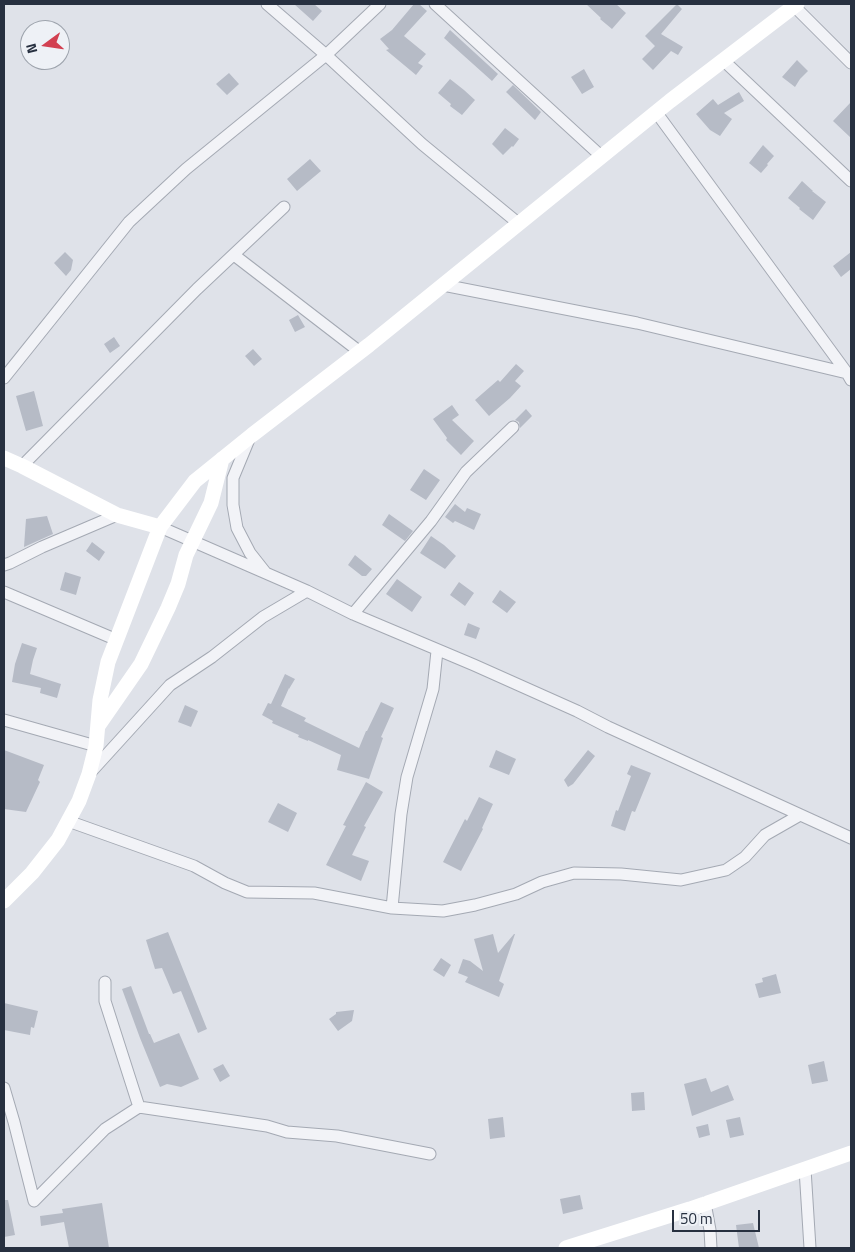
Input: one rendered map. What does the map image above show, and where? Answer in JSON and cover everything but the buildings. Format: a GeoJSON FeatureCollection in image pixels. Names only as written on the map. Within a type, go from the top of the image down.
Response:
{"type":"FeatureCollection","features":[{"type":"Feature","properties":{"kind":"street"},"geometry":{"type":"LineString","coordinates":[[267,4],[326,55],[422,144],[518,224]]}},
{"type":"Feature","properties":{"kind":"street"},"geometry":{"type":"LineString","coordinates":[[4,378],[129,222],[186,169],[326,55],[380,4]]}},
{"type":"Feature","properties":{"kind":"street"},"geometry":{"type":"LineString","coordinates":[[435,4],[601,156]]}},
{"type":"Feature","properties":{"kind":"street"},"geometry":{"type":"LineString","coordinates":[[4,900],[32,873],[58,840],[79,801],[89,774],[96,746],[100,700],[108,662],[160,527],[195,481],[360,352],[656,112],[795,5],[851,63]]}},
{"type":"Feature","properties":{"kind":"street"},"geometry":{"type":"LineString","coordinates":[[723,60],[851,181]]}},
{"type":"Feature","properties":{"kind":"street"},"geometry":{"type":"LineString","coordinates":[[656,112],[849,377]]}},
{"type":"Feature","properties":{"kind":"street"},"geometry":{"type":"LineString","coordinates":[[22,466],[197,289],[284,206]]}},
{"type":"Feature","properties":{"kind":"street"},"geometry":{"type":"LineString","coordinates":[[234,255],[360,352]]}},
{"type":"Feature","properties":{"kind":"street"},"geometry":{"type":"LineString","coordinates":[[443,285],[637,324],[849,377]]}},
{"type":"Feature","properties":{"kind":"street"},"geometry":{"type":"LineString","coordinates":[[353,614],[432,521],[466,472],[513,428]]}},
{"type":"Feature","properties":{"kind":"street"},"geometry":{"type":"LineString","coordinates":[[252,435],[233,478],[233,505],[238,528],[250,554],[266,573]]}},
{"type":"Feature","properties":{"kind":"street"},"geometry":{"type":"LineString","coordinates":[[4,458],[116,515],[160,527],[307,591],[353,614],[577,712],[851,838]]}},
{"type":"Feature","properties":{"kind":"street"},"geometry":{"type":"LineString","coordinates":[[97,727],[141,664],[178,584],[186,554],[212,502],[222,459]]}},
{"type":"Feature","properties":{"kind":"street"},"geometry":{"type":"LineString","coordinates":[[4,565],[10,564],[42,547],[116,515]]}},
{"type":"Feature","properties":{"kind":"street"},"geometry":{"type":"LineString","coordinates":[[89,774],[170,685],[212,657],[262,617],[307,591]]}},
{"type":"Feature","properties":{"kind":"street"},"geometry":{"type":"LineString","coordinates":[[4,592],[117,640]]}},
{"type":"Feature","properties":{"kind":"street"},"geometry":{"type":"LineString","coordinates":[[392,908],[400,814],[407,776],[433,689],[438,651]]}},
{"type":"Feature","properties":{"kind":"street"},"geometry":{"type":"LineString","coordinates":[[4,720],[96,746]]}},
{"type":"Feature","properties":{"kind":"street"},"geometry":{"type":"LineString","coordinates":[[68,820],[194,866],[248,892],[314,894],[392,908],[443,912],[516,894],[542,882],[574,873],[621,874],[681,880],[726,870],[745,857],[765,835],[800,815]]}},
{"type":"Feature","properties":{"kind":"street"},"geometry":{"type":"LineString","coordinates":[[105,982],[105,1001],[139,1108]]}},
{"type":"Feature","properties":{"kind":"street"},"geometry":{"type":"LineString","coordinates":[[4,1088],[34,1201],[105,1129],[139,1108],[267,1126],[287,1132],[337,1136],[430,1154]]}},
{"type":"Feature","properties":{"kind":"street"},"geometry":{"type":"LineString","coordinates":[[566,1248],[705,1203],[851,1152]]}},
{"type":"Feature","properties":{"kind":"street"},"geometry":{"type":"LineString","coordinates":[[805,1169],[810,1248]]}},
{"type":"Feature","properties":{"kind":"street"},"geometry":{"type":"LineString","coordinates":[[705,1203],[711,1248]]}}]}
